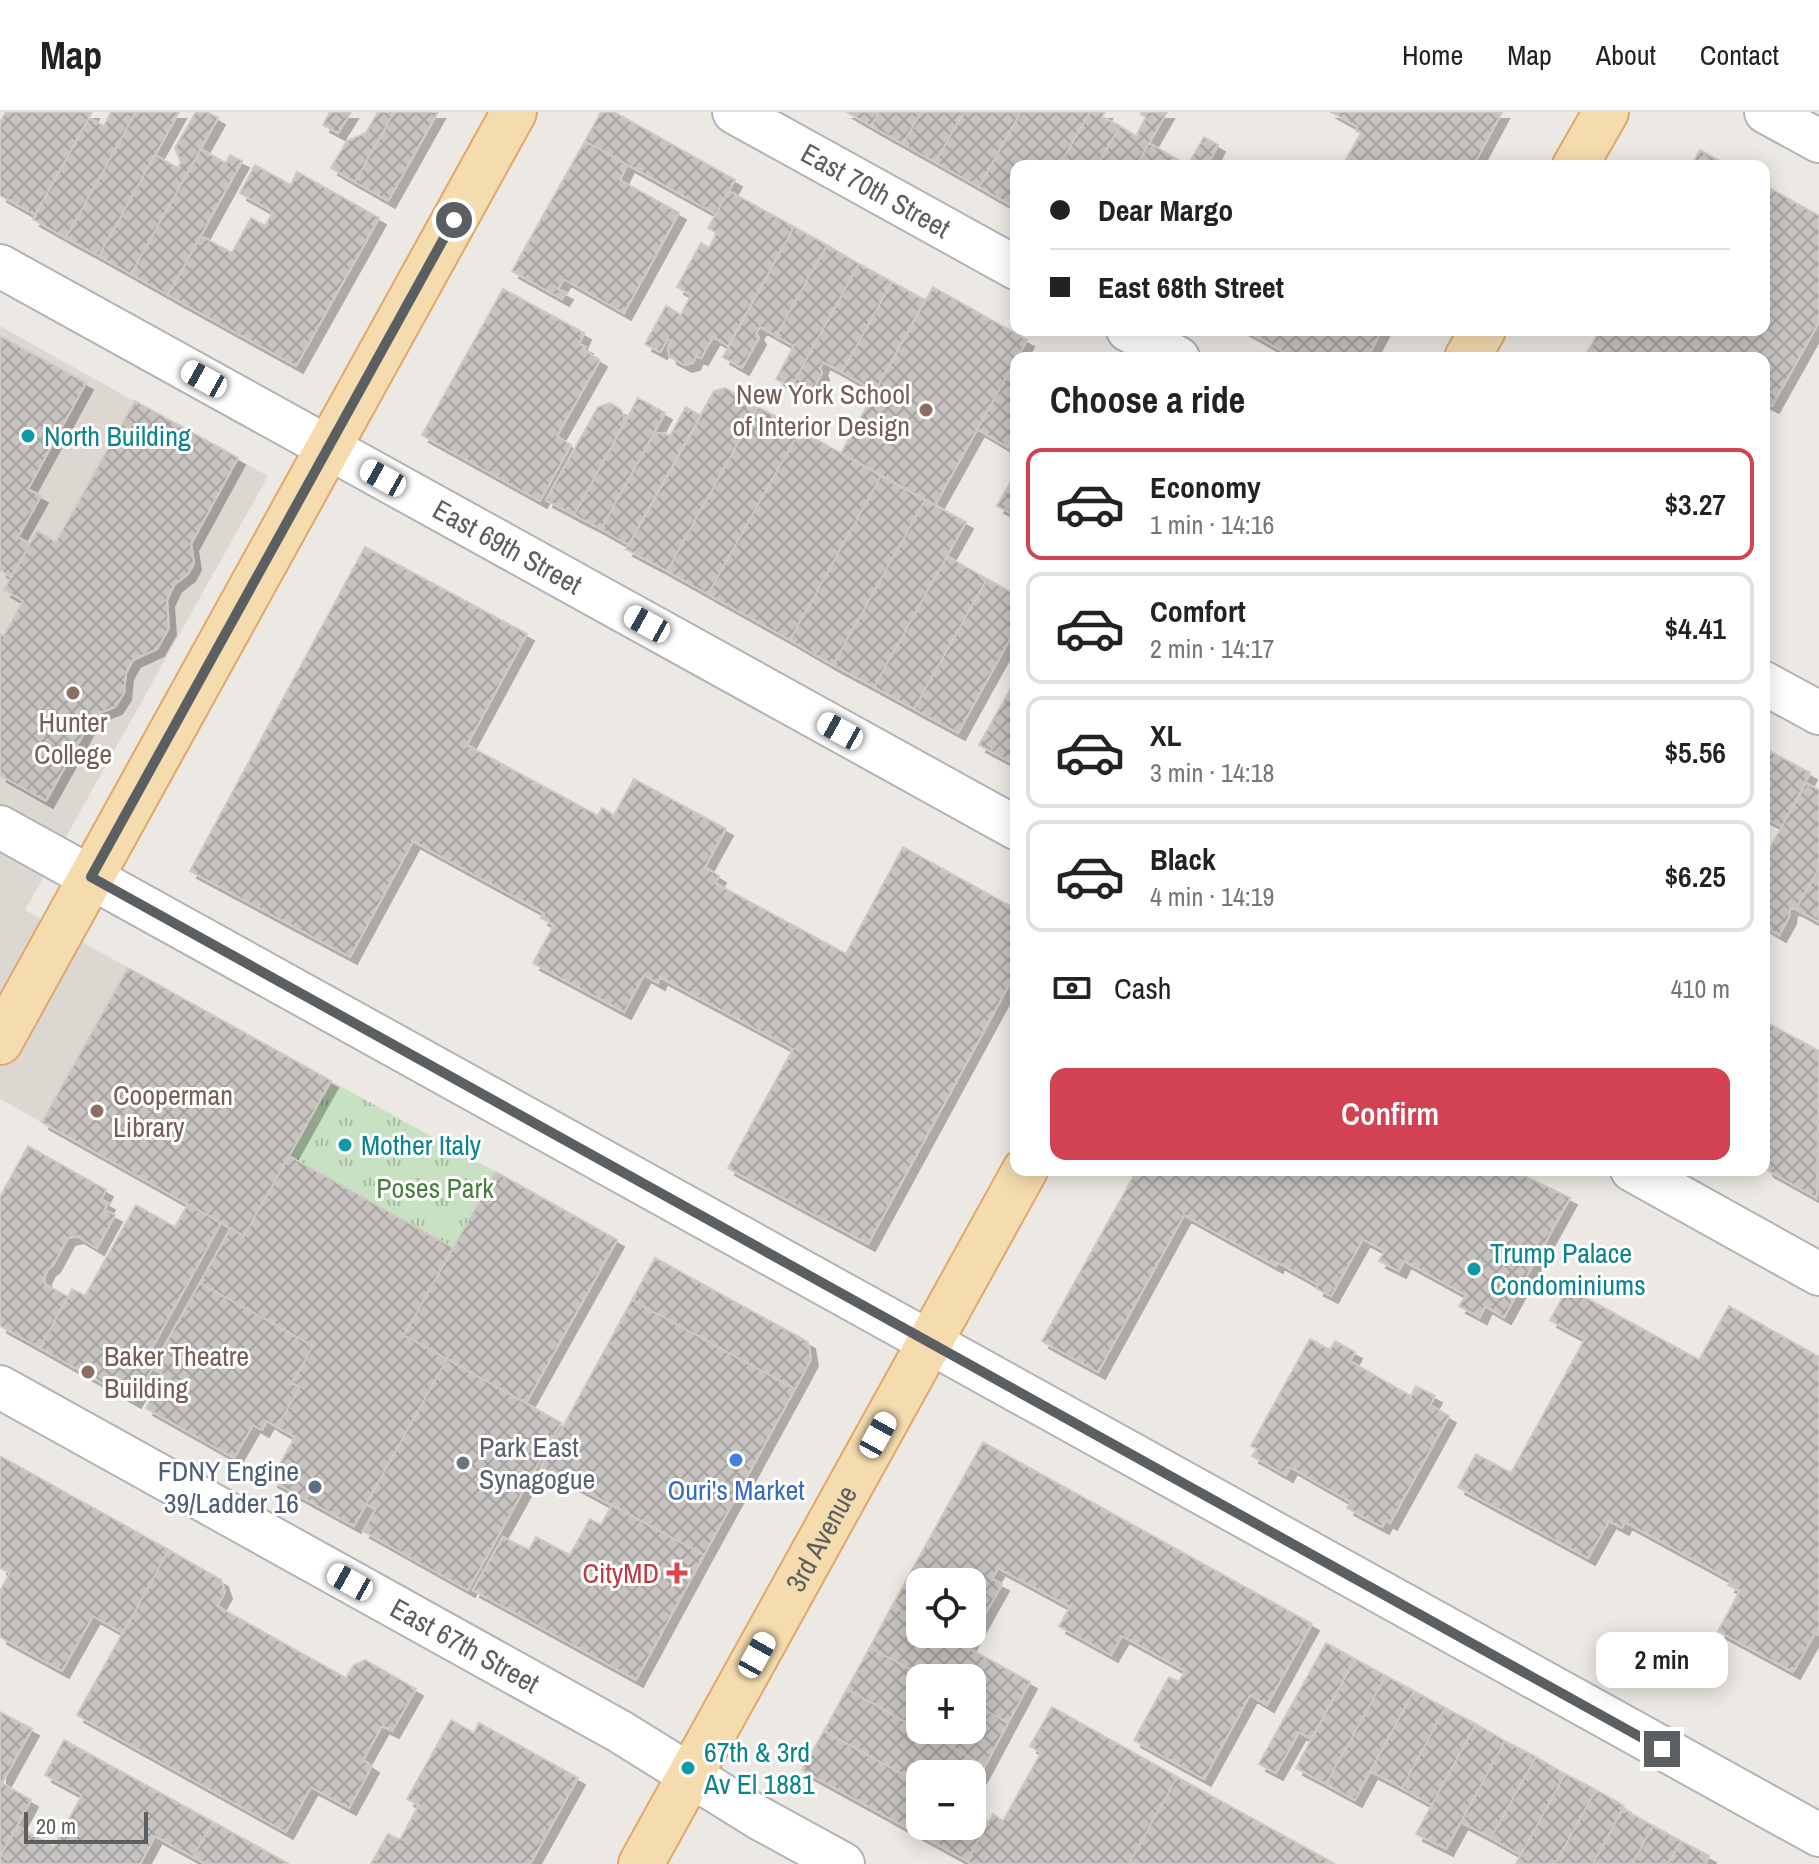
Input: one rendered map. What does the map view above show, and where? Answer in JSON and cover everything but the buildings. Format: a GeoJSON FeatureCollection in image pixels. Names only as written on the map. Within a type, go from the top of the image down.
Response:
{"type":"FeatureCollection","features":[{"type":"Feature","properties":{"kind":"main road"},"geometry":{"type":"LineString","coordinates":[[0,1042],[514,112]]}},
{"type":"Feature","properties":{"kind":"main road"},"geometry":{"type":"LineString","coordinates":[[1578,160],[1606,112]]}},
{"type":"Feature","properties":{"kind":"main road","name":"3rd Avenue"},"geometry":{"type":"LineString","coordinates":[[641,1864],[1022,1176]]}},
{"type":"Feature","properties":{"kind":"street","name":"East 70th Street"},"geometry":{"type":"LineString","coordinates":[[734,112],[1010,265]]}},
{"type":"Feature","properties":{"kind":"street"},"geometry":{"type":"LineString","coordinates":[[1766,112],[1819,141]]}},
{"type":"Feature","properties":{"kind":"street","name":"East 69th Street"},"geometry":{"type":"LineString","coordinates":[[0,266],[1010,825]]}},
{"type":"Feature","properties":{"kind":"street"},"geometry":{"type":"LineString","coordinates":[[1139,336],[1167,352]]}},
{"type":"Feature","properties":{"kind":"street"},"geometry":{"type":"LineString","coordinates":[[1770,686],[1819,713]]}},
{"type":"Feature","properties":{"kind":"street"},"geometry":{"type":"LineString","coordinates":[[0,827],[1819,1835]]}},
{"type":"Feature","properties":{"kind":"street"},"geometry":{"type":"LineString","coordinates":[[1643,1176],[1819,1274]]}},
{"type":"Feature","properties":{"kind":"street","name":"East 67th Street"},"geometry":{"type":"LineString","coordinates":[[0,1387],[619,1731],[690,1776],[843,1864]]}},
{"type":"Feature","properties":{"kind":"shaded area","name":"Hunter College"},"geometry":{"type":"Polygon","coordinates":[[[0,326],[268,476],[25,910],[331,1081],[244,1236],[0,1099],[0,326]]]}},
{"type":"Feature","properties":{"kind":"green space","name":"Poses Park"},"geometry":{"type":"Polygon","coordinates":[[[331,1081],[496,1172],[453,1248],[289,1156],[331,1081]]]}},
{"type":"Feature","properties":{"kind":"place","name":"New York School of Interior Design"},"geometry":{"type":"Point","coordinates":[926,410]}},
{"type":"Feature","properties":{"kind":"place","name":"North Building"},"geometry":{"type":"Point","coordinates":[28,436]}},
{"type":"Feature","properties":{"kind":"place","name":"Hunter College"},"geometry":{"type":"Point","coordinates":[73,693]}},
{"type":"Feature","properties":{"kind":"place","name":"Cooperman Library"},"geometry":{"type":"Point","coordinates":[97,1111]}},
{"type":"Feature","properties":{"kind":"place","name":"Mother Italy"},"geometry":{"type":"Point","coordinates":[345,1145]}},
{"type":"Feature","properties":{"kind":"place","name":"Trump Palace Condominiums"},"geometry":{"type":"Point","coordinates":[1474,1269]}},
{"type":"Feature","properties":{"kind":"place","name":"Baker Theatre Building"},"geometry":{"type":"Point","coordinates":[88,1372]}},
{"type":"Feature","properties":{"kind":"place","name":"Ouri's Market"},"geometry":{"type":"Point","coordinates":[736,1460]}},
{"type":"Feature","properties":{"kind":"place","name":"Park East Synagogue"},"geometry":{"type":"Point","coordinates":[463,1463]}},
{"type":"Feature","properties":{"kind":"place","name":"FDNY Engine 39/Ladder 16"},"geometry":{"type":"Point","coordinates":[315,1487]}},
{"type":"Feature","properties":{"kind":"place","name":"CityMD"},"geometry":{"type":"Point","coordinates":[677,1573]}},
{"type":"Feature","properties":{"kind":"place","name":"67th & 3rd Av El 1881"},"geometry":{"type":"Point","coordinates":[688,1768]}},
{"type":"Feature","properties":{"kind":"route"},"geometry":{"type":"LineString","coordinates":[[454,220],[91,877],[1662,1749]]}}]}
